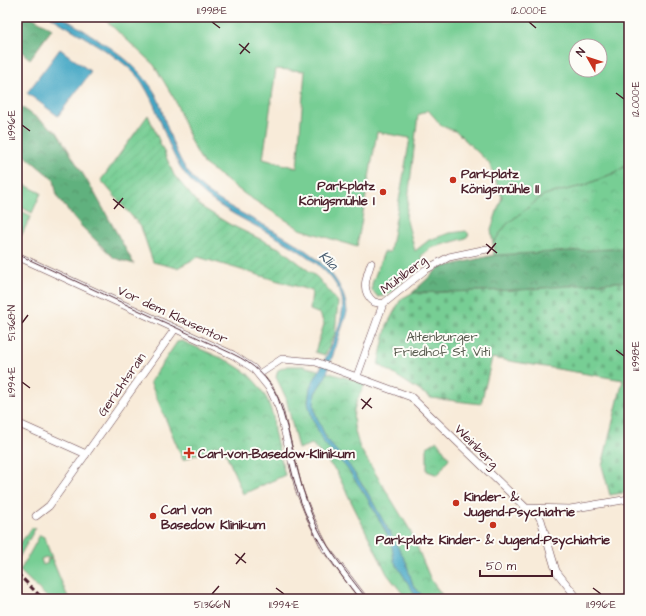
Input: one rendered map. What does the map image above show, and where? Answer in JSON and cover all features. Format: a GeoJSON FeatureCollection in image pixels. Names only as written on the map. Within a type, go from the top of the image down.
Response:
{"type":"FeatureCollection","features":[{"type":"Feature","properties":{"kind":"street","name":"Mühlberg"},"geometry":{"type":"LineString","coordinates":[[357,376],[383,304],[425,270],[449,257],[487,249]]}},
{"type":"Feature","properties":{"kind":"street","name":"Vor dem Klausentor"},"geometry":{"type":"LineString","coordinates":[[17,256],[175,328],[241,360],[259,374],[270,389],[277,404],[300,490],[318,535],[332,558],[364,599]]}},
{"type":"Feature","properties":{"kind":"street"},"geometry":{"type":"LineString","coordinates":[[371,263],[365,283],[365,291],[374,302],[383,304]]}},
{"type":"Feature","properties":{"kind":"street","name":"Gerichtsrain"},"geometry":{"type":"LineString","coordinates":[[36,516],[49,506],[175,328]]}},
{"type":"Feature","properties":{"kind":"street","name":"Weinberg"},"geometry":{"type":"LineString","coordinates":[[259,374],[282,359],[316,362],[411,397],[499,484],[526,508],[570,509],[629,499]]}},
{"type":"Feature","properties":{"kind":"street"},"geometry":{"type":"LineString","coordinates":[[17,423],[86,454]]}},
{"type":"Feature","properties":{"kind":"street"},"geometry":{"type":"LineString","coordinates":[[534,509],[541,520],[556,571],[578,599]]}},
{"type":"Feature","properties":{"kind":"street"},"geometry":{"type":"LineString","coordinates":[[614,599],[629,597]]}},
{"type":"Feature","properties":{"kind":"green space"},"geometry":{"type":"Polygon","coordinates":[[[17,17],[32,17],[52,29],[30,59],[17,48],[17,17]]]}},
{"type":"Feature","properties":{"kind":"green space"},"geometry":{"type":"Polygon","coordinates":[[[102,17],[629,17],[629,164],[614,173],[583,186],[544,195],[507,224],[493,243],[491,229],[502,197],[489,163],[457,132],[442,126],[428,110],[418,115],[406,217],[415,251],[429,240],[450,233],[466,231],[469,234],[466,238],[431,248],[421,256],[424,261],[389,294],[378,297],[372,290],[372,284],[384,252],[390,252],[410,138],[377,132],[357,247],[300,229],[246,195],[203,163],[191,142],[175,100],[154,65],[102,17]],[[276,69],[263,159],[297,168],[305,71],[276,69]]]}},
{"type":"Feature","properties":{"kind":"green space"},"geometry":{"type":"Polygon","coordinates":[[[17,104],[57,132],[94,192],[134,264],[114,258],[82,227],[57,197],[54,180],[17,149],[17,104]]]}},
{"type":"Feature","properties":{"kind":"green space"},"geometry":{"type":"Polygon","coordinates":[[[148,115],[174,175],[200,206],[229,224],[281,249],[318,278],[338,302],[335,334],[325,355],[315,352],[324,324],[320,314],[310,310],[312,291],[198,257],[177,268],[153,262],[141,227],[101,180],[148,115]]]}},
{"type":"Feature","properties":{"kind":"green space"},"geometry":{"type":"Polygon","coordinates":[[[629,164],[629,248],[494,255],[493,243],[507,224],[544,195],[583,186],[614,173],[629,164]]]}},
{"type":"Feature","properties":{"kind":"green space"},"geometry":{"type":"Polygon","coordinates":[[[17,181],[41,193],[32,213],[17,205],[17,181]]]}},
{"type":"Feature","properties":{"kind":"green space"},"geometry":{"type":"Polygon","coordinates":[[[17,209],[31,216],[21,236],[17,234],[17,209]]]}},
{"type":"Feature","properties":{"kind":"green space"},"geometry":{"type":"Polygon","coordinates":[[[629,248],[629,281],[520,290],[412,293],[439,268],[494,255],[629,248]]]}},
{"type":"Feature","properties":{"kind":"green space","name":"Altenburger Friedhof St. Viti"},"geometry":{"type":"Polygon","coordinates":[[[629,281],[629,316],[626,336],[629,337],[629,492],[610,495],[602,466],[623,380],[492,358],[481,404],[431,398],[378,364],[387,325],[401,299],[412,293],[520,290],[629,281]]]}},
{"type":"Feature","properties":{"kind":"green space"},"geometry":{"type":"Polygon","coordinates":[[[182,341],[228,361],[247,373],[258,385],[267,399],[273,416],[274,431],[285,475],[243,494],[222,444],[183,460],[150,382],[177,342],[182,341]]]}},
{"type":"Feature","properties":{"kind":"green space"},"geometry":{"type":"Polygon","coordinates":[[[287,366],[303,366],[366,383],[357,400],[354,414],[355,429],[360,448],[410,530],[431,580],[445,599],[407,599],[387,574],[336,471],[312,444],[298,449],[286,398],[276,377],[278,370],[287,366]]]}},
{"type":"Feature","properties":{"kind":"green space"},"geometry":{"type":"Polygon","coordinates":[[[437,441],[449,458],[438,475],[427,471],[427,447],[437,441]]]}},
{"type":"Feature","properties":{"kind":"green space"},"geometry":{"type":"Polygon","coordinates":[[[33,527],[35,529],[17,561],[17,547],[33,527]]]}},
{"type":"Feature","properties":{"kind":"green space"},"geometry":{"type":"Polygon","coordinates":[[[40,535],[44,537],[52,558],[46,557],[41,559],[43,565],[48,563],[47,560],[52,559],[67,595],[71,599],[49,599],[20,571],[40,535]]]}},
{"type":"Feature","properties":{"kind":"water"},"geometry":{"type":"Polygon","coordinates":[[[51,17],[62,17],[101,41],[125,59],[146,80],[158,99],[172,141],[180,159],[185,168],[198,184],[225,203],[292,241],[312,255],[329,272],[342,290],[347,312],[326,376],[315,393],[314,406],[316,415],[327,440],[349,465],[369,495],[406,562],[413,585],[425,599],[418,599],[394,561],[392,547],[387,534],[366,496],[346,467],[324,443],[312,418],[308,403],[310,387],[333,342],[342,316],[343,305],[341,295],[332,279],[318,265],[300,251],[238,217],[204,194],[181,168],[174,155],[151,99],[136,75],[114,56],[51,17]]]}},
{"type":"Feature","properties":{"kind":"water"},"geometry":{"type":"Polygon","coordinates":[[[60,49],[91,72],[58,116],[27,93],[60,49]]]}},
{"type":"Feature","properties":{"kind":"tram line"},"geometry":{"type":"LineString","coordinates":[[17,254],[233,354],[260,372],[270,384],[278,398],[302,486],[317,526],[336,559],[367,599]]}},
{"type":"Feature","properties":{"kind":"tram line"},"geometry":{"type":"LineString","coordinates":[[290,464],[301,502],[315,534],[357,596]]}},
{"type":"Feature","properties":{"kind":"railway"},"geometry":{"type":"LineString","coordinates":[[17,573],[43,599]]}},
{"type":"Feature","properties":{"kind":"railway"},"geometry":{"type":"LineString","coordinates":[[17,589],[27,599]]}},
{"type":"Feature","properties":{"kind":"place","name":"Parkplatz Königsmühle II"},"geometry":{"type":"Point","coordinates":[453,180]}},
{"type":"Feature","properties":{"kind":"place","name":"Parkplatz Königsmühle I"},"geometry":{"type":"Point","coordinates":[383,192]}},
{"type":"Feature","properties":{"kind":"place","name":"Carl-von-Basedow-Klinikum"},"geometry":{"type":"Point","coordinates":[189,453]}},
{"type":"Feature","properties":{"kind":"place","name":"Kinder- & Jugend-Psychiatrie"},"geometry":{"type":"Point","coordinates":[456,503]}},
{"type":"Feature","properties":{"kind":"place","name":"Carl von Basedow Klinikum"},"geometry":{"type":"Point","coordinates":[153,516]}},
{"type":"Feature","properties":{"kind":"place","name":"Parkplatz Kinder- & Jugend-Psychiatrie"},"geometry":{"type":"Point","coordinates":[493,525]}},
{"type":"Feature","properties":{"kind":"water label","name":"Klia"},"geometry":{"type":"Point","coordinates":[329,260]}}]}
